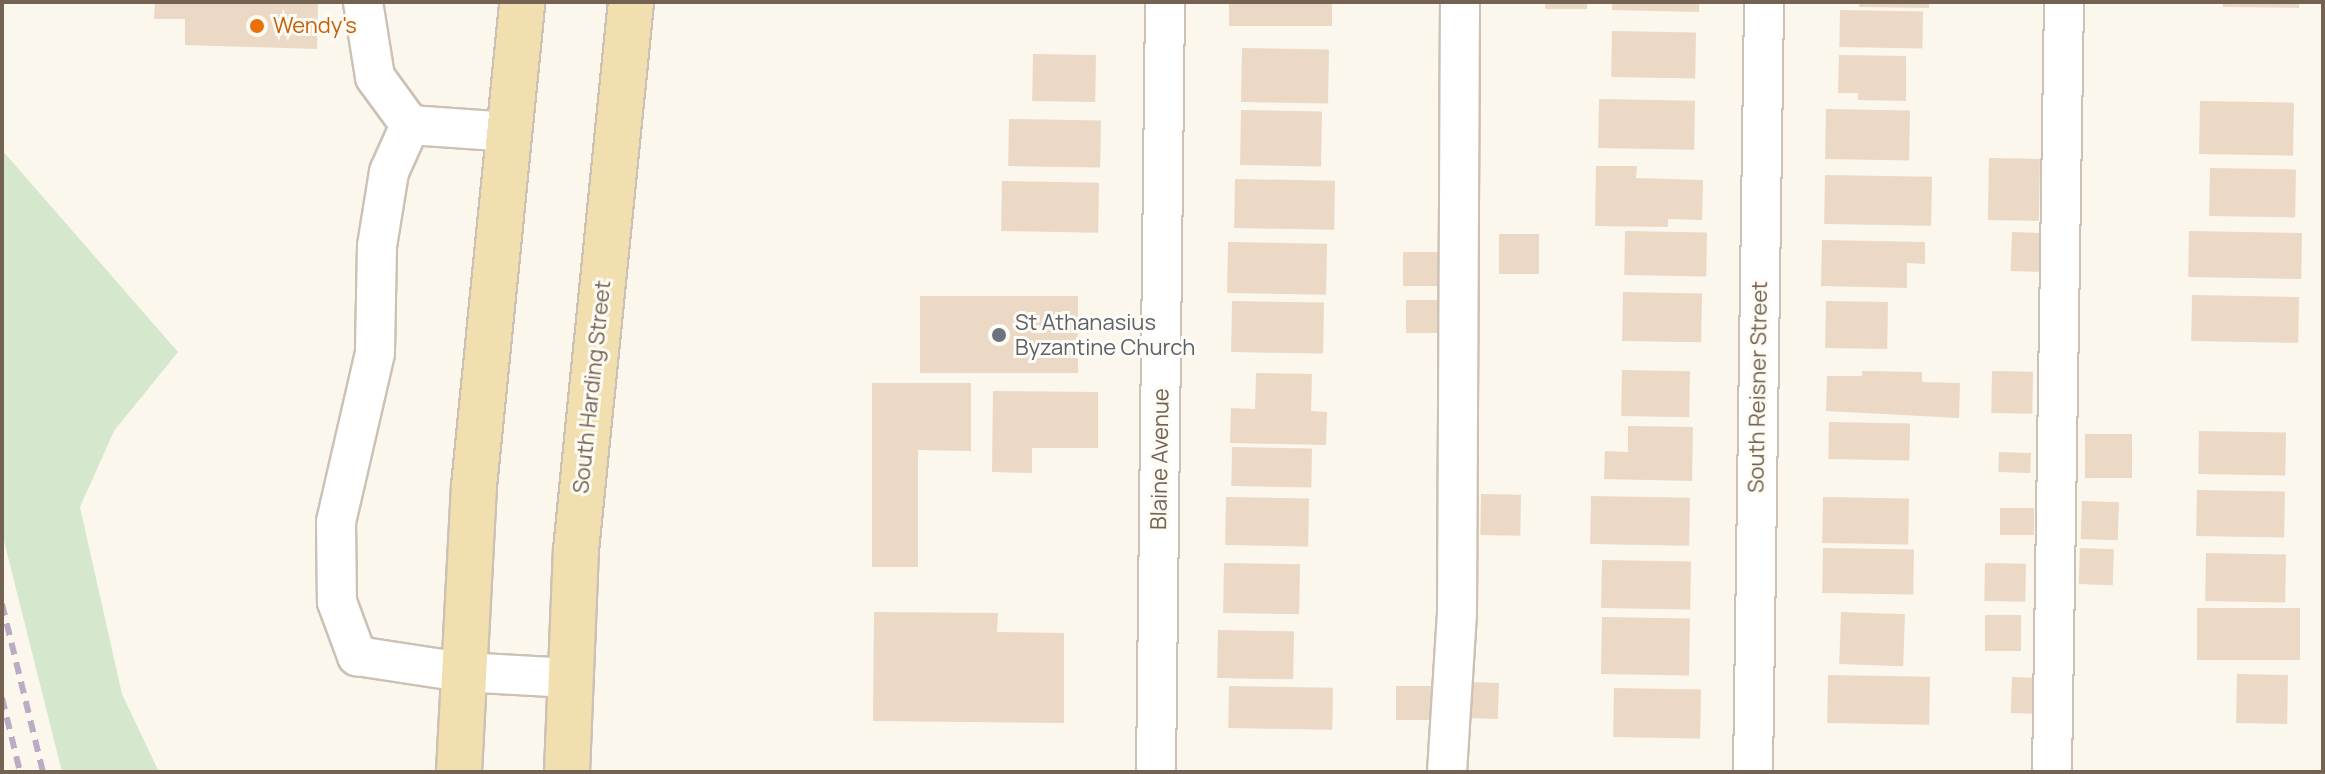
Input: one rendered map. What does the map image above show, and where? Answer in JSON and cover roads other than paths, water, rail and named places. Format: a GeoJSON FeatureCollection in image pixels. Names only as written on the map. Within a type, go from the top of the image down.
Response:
{"type":"FeatureCollection","features":[{"type":"Feature","properties":{"kind":"main road"},"geometry":{"type":"LineString","coordinates":[[459,772],[462,672],[522,2]]}},
{"type":"Feature","properties":{"kind":"main road","name":"South Harding Street"},"geometry":{"type":"LineString","coordinates":[[567,772],[576,550],[631,2]]}},
{"type":"Feature","properties":{"kind":"street"},"geometry":{"type":"LineString","coordinates":[[363,2],[375,77],[410,125],[509,132]]}},
{"type":"Feature","properties":{"kind":"street","name":"Blaine Avenue"},"geometry":{"type":"LineString","coordinates":[[1156,772],[1165,2]]}},
{"type":"Feature","properties":{"kind":"street"},"geometry":{"type":"LineString","coordinates":[[1447,772],[1457,614],[1460,2]]}},
{"type":"Feature","properties":{"kind":"street","name":"South Reisner Street"},"geometry":{"type":"LineString","coordinates":[[1753,772],[1764,2]]}},
{"type":"Feature","properties":{"kind":"street"},"geometry":{"type":"LineString","coordinates":[[2052,772],[2064,2]]}},
{"type":"Feature","properties":{"kind":"street"},"geometry":{"type":"LineString","coordinates":[[410,125],[389,172],[377,246],[375,353],[336,522],[337,602],[357,656],[462,672],[570,678]]}},
{"type":"Feature","properties":{"kind":"railway"},"geometry":{"type":"LineString","coordinates":[[2,604],[43,772]]}},
{"type":"Feature","properties":{"kind":"railway"},"geometry":{"type":"LineString","coordinates":[[2,698],[20,772]]}},
{"type":"Feature","properties":{"kind":"place","name":"Wendy's"},"geometry":{"type":"Point","coordinates":[257,26]}},
{"type":"Feature","properties":{"kind":"place","name":"St Athanasius Byzantine Church"},"geometry":{"type":"Point","coordinates":[999,335]}}]}
